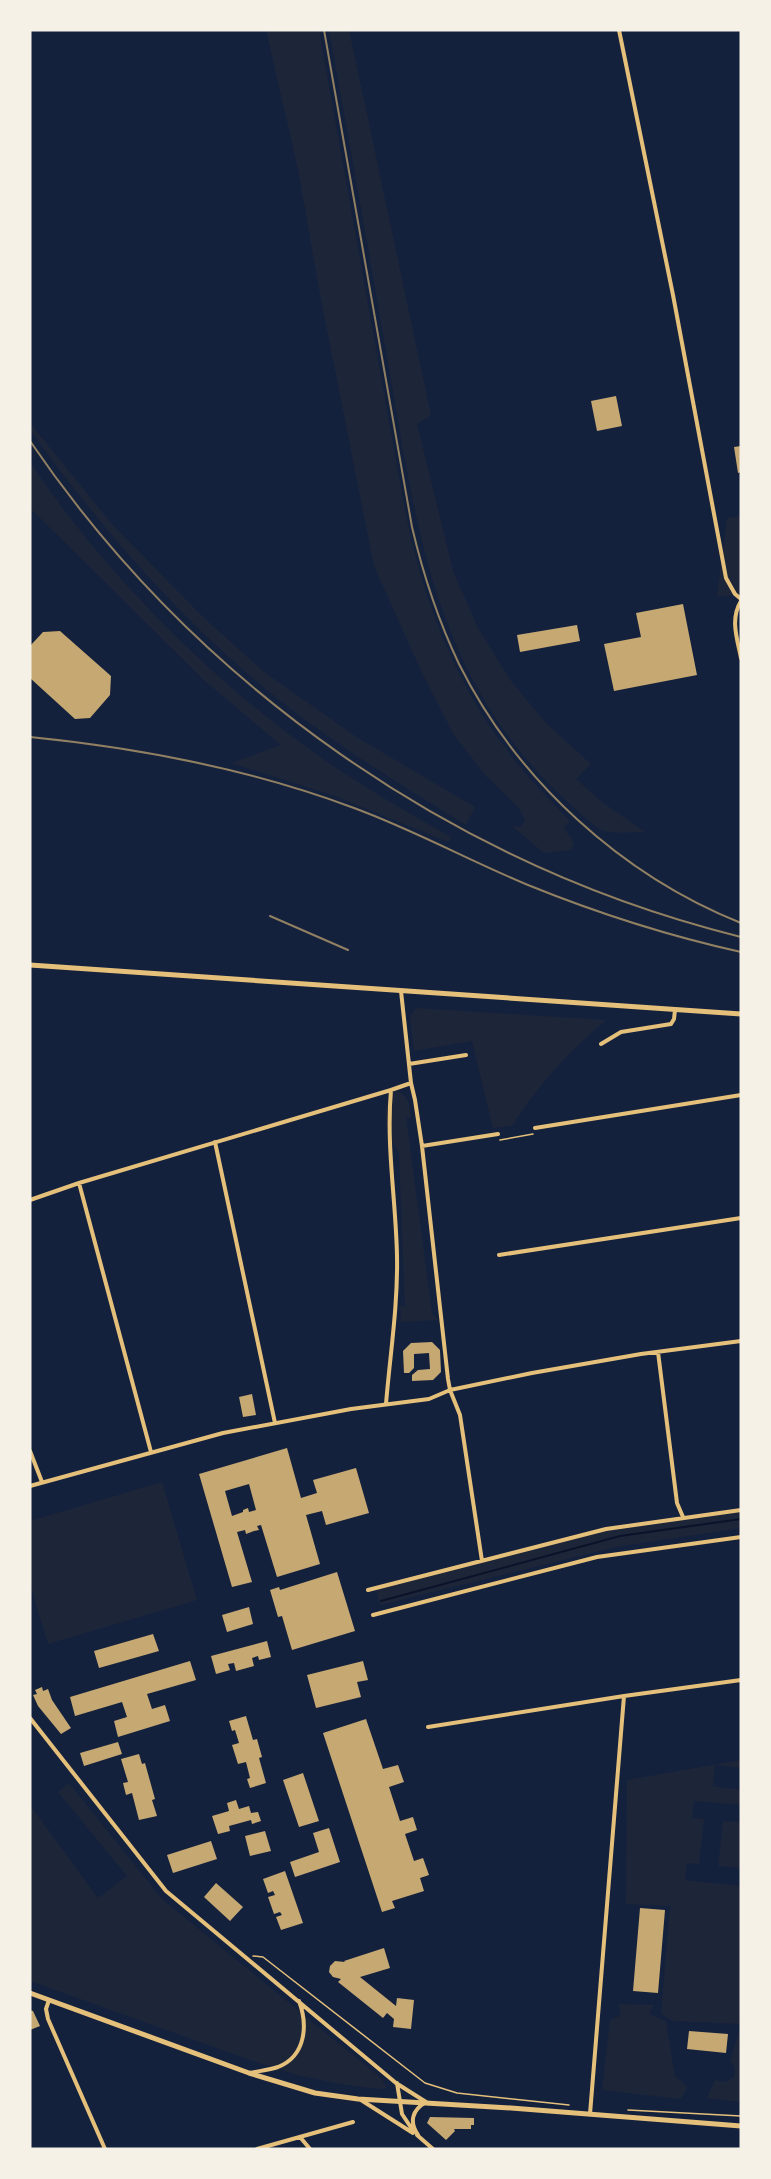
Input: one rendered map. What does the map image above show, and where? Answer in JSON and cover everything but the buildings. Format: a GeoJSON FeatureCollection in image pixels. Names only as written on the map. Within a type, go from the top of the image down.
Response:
{"type":"FeatureCollection","features":[{"type":"Feature","properties":{"kind":"main road"},"geometry":{"type":"LineString","coordinates":[[30,965],[741,1014]]}},
{"type":"Feature","properties":{"kind":"main road"},"geometry":{"type":"LineString","coordinates":[[30,1993],[249,2073],[315,2093],[358,2099],[590,2110],[741,2126]]}},
{"type":"Feature","properties":{"kind":"street"},"geometry":{"type":"LineString","coordinates":[[620,30],[726,578],[741,600],[734,622],[741,658]]}},
{"type":"Feature","properties":{"kind":"street"},"geometry":{"type":"LineString","coordinates":[[401,991],[411,1083],[422,1146],[450,1389],[460,1415],[482,1561]]}},
{"type":"Feature","properties":{"kind":"street"},"geometry":{"type":"LineString","coordinates":[[601,1044],[621,1032],[671,1024],[675,1010]]}},
{"type":"Feature","properties":{"kind":"street"},"geometry":{"type":"LineString","coordinates":[[409,1064],[466,1055]]}},
{"type":"Feature","properties":{"kind":"street"},"geometry":{"type":"LineString","coordinates":[[30,1200],[79,1183],[411,1083]]}},
{"type":"Feature","properties":{"kind":"street"},"geometry":{"type":"LineString","coordinates":[[386,1404],[394,1332],[397,1257],[389,1143],[391,1090]]}},
{"type":"Feature","properties":{"kind":"street"},"geometry":{"type":"LineString","coordinates":[[535,1128],[741,1095]]}},
{"type":"Feature","properties":{"kind":"street"},"geometry":{"type":"LineString","coordinates":[[422,1146],[498,1134]]}},
{"type":"Feature","properties":{"kind":"street"},"geometry":{"type":"LineString","coordinates":[[215,1142],[275,1423]]}},
{"type":"Feature","properties":{"kind":"street"},"geometry":{"type":"LineString","coordinates":[[79,1183],[151,1452]]}},
{"type":"Feature","properties":{"kind":"street"},"geometry":{"type":"LineString","coordinates":[[499,1255],[741,1218]]}},
{"type":"Feature","properties":{"kind":"street"},"geometry":{"type":"LineString","coordinates":[[30,1486],[224,1433],[386,1404],[429,1399],[450,1389],[542,1371],[741,1341]]}},
{"type":"Feature","properties":{"kind":"street"},"geometry":{"type":"LineString","coordinates":[[658,1352],[677,1503],[683,1517]]}},
{"type":"Feature","properties":{"kind":"street"},"geometry":{"type":"LineString","coordinates":[[30,1451],[42,1482]]}},
{"type":"Feature","properties":{"kind":"street"},"geometry":{"type":"LineString","coordinates":[[368,1590],[606,1529],[741,1510]]}},
{"type":"Feature","properties":{"kind":"street"},"geometry":{"type":"LineString","coordinates":[[373,1615],[597,1557],[741,1537]]}},
{"type":"Feature","properties":{"kind":"street"},"geometry":{"type":"LineString","coordinates":[[428,1727],[741,1680]]}},
{"type":"Feature","properties":{"kind":"street"},"geometry":{"type":"LineString","coordinates":[[590,2110],[624,1696]]}},
{"type":"Feature","properties":{"kind":"street"},"geometry":{"type":"LineString","coordinates":[[30,1718],[166,1891],[396,2083],[426,2102],[413,2116],[412,2125],[418,2135]]}},
{"type":"Feature","properties":{"kind":"street"},"geometry":{"type":"LineString","coordinates":[[49,2000],[46,2009],[48,2019],[105,2149]]}},
{"type":"Feature","properties":{"kind":"street"},"geometry":{"type":"LineString","coordinates":[[249,2073],[280,2066],[290,2060],[298,2049],[305,2030],[299,2000]]}},
{"type":"Feature","properties":{"kind":"street"},"geometry":{"type":"LineString","coordinates":[[396,2083],[404,2119],[433,2149]]}},
{"type":"Feature","properties":{"kind":"street"},"geometry":{"type":"LineString","coordinates":[[358,2099],[418,2135]]}},
{"type":"Feature","properties":{"kind":"street"},"geometry":{"type":"LineString","coordinates":[[257,2149],[352,2122]]}},
{"type":"Feature","properties":{"kind":"street"},"geometry":{"type":"LineString","coordinates":[[300,2137],[310,2149]]}},
{"type":"Feature","properties":{"kind":"path"},"geometry":{"type":"LineString","coordinates":[[498,1134],[499,1140],[533,1134],[535,1128]]}},
{"type":"Feature","properties":{"kind":"path"},"geometry":{"type":"LineString","coordinates":[[263,1957],[425,2083],[457,2093],[590,2110]]}},
{"type":"Feature","properties":{"kind":"path"},"geometry":{"type":"LineString","coordinates":[[624,2109],[741,2116]]}},
{"type":"Feature","properties":{"kind":"shaded area"},"geometry":{"type":"Polygon","coordinates":[[[266,30],[319,30],[404,505],[411,539],[430,604],[456,666],[489,725],[516,762],[570,821],[564,828],[574,843],[571,850],[544,853],[512,826],[521,827],[525,820],[518,807],[486,776],[454,735],[422,673],[374,566],[321,300],[299,174],[266,30]]]}},
{"type":"Feature","properties":{"kind":"shaded area"},"geometry":{"type":"Polygon","coordinates":[[[329,30],[349,30],[431,415],[417,424],[453,571],[478,628],[511,681],[547,724],[591,764],[576,779],[602,802],[645,832],[618,833],[599,829],[555,790],[512,742],[479,691],[453,638],[418,526],[329,30]]]}},
{"type":"Feature","properties":{"kind":"shaded area"},"geometry":{"type":"Polygon","coordinates":[[[30,423],[111,523],[202,616],[264,672],[358,738],[475,807],[466,825],[382,772],[300,716],[217,646],[159,589],[79,496],[30,430],[30,423]]]}},
{"type":"Feature","properties":{"kind":"shaded area"},"geometry":{"type":"Polygon","coordinates":[[[30,462],[59,503],[125,584],[200,659],[239,694],[319,756],[367,788],[451,837],[448,842],[335,796],[231,763],[281,745],[207,683],[30,508],[30,462]]]}},
{"type":"Feature","properties":{"kind":"shaded area"},"geometry":{"type":"Polygon","coordinates":[[[741,516],[741,594],[717,597],[727,518],[741,516]]]}},
{"type":"Feature","properties":{"kind":"shaded area"},"geometry":{"type":"Polygon","coordinates":[[[416,1008],[606,1020],[555,1069],[532,1096],[512,1126],[493,1128],[472,1041],[414,1051],[410,1016],[416,1008]]]}},
{"type":"Feature","properties":{"kind":"shaded area"},"geometry":{"type":"Polygon","coordinates":[[[397,1091],[407,1099],[409,1106],[411,1118],[406,1117],[432,1313],[438,1320],[401,1322],[400,1305],[405,1307],[399,1152],[391,1138],[386,1120],[387,1103],[397,1091]]]}},
{"type":"Feature","properties":{"kind":"shaded area"},"geometry":{"type":"Polygon","coordinates":[[[162,1482],[197,1600],[48,1644],[30,1584],[30,1521],[162,1482]]]}},
{"type":"Feature","properties":{"kind":"shaded area"},"geometry":{"type":"Polygon","coordinates":[[[741,1511],[741,1528],[616,1547],[380,1605],[376,1590],[609,1529],[741,1511]]]}},
{"type":"Feature","properties":{"kind":"shaded area"},"geometry":{"type":"Polygon","coordinates":[[[741,1760],[741,1768],[715,1765],[713,1786],[741,1790],[741,1805],[694,1801],[692,1818],[704,1819],[699,1864],[687,1863],[685,1880],[741,1886],[741,2024],[672,2021],[661,2014],[670,1906],[626,1904],[627,1780],[741,1760]]]}},
{"type":"Feature","properties":{"kind":"shaded area"},"geometry":{"type":"Polygon","coordinates":[[[69,1783],[162,1899],[381,2078],[387,2088],[377,2089],[335,2083],[297,2075],[30,1981],[30,1805],[98,1898],[127,1876],[58,1792],[69,1783]]]}},
{"type":"Feature","properties":{"kind":"shaded area"},"geometry":{"type":"Polygon","coordinates":[[[723,1821],[741,1822],[741,1868],[718,1866],[723,1821]]]}},
{"type":"Feature","properties":{"kind":"shaded area"},"geometry":{"type":"Polygon","coordinates":[[[619,2004],[654,2005],[649,2014],[666,2021],[675,2077],[687,2088],[681,2099],[602,2090],[610,2020],[620,2016],[619,2004]]]}},
{"type":"Feature","properties":{"kind":"shaded area"},"geometry":{"type":"Polygon","coordinates":[[[741,2026],[741,2102],[707,2098],[715,2080],[725,2082],[734,2077],[735,2069],[730,2060],[741,2026]]]}},
{"type":"Feature","properties":{"kind":"waterway"},"geometry":{"type":"LineString","coordinates":[[381,1601],[620,1536],[741,1519]]}},
{"type":"Feature","properties":{"kind":"railway"},"geometry":{"type":"LineString","coordinates":[[324,30],[412,527],[432,597],[459,664],[483,706],[511,747],[542,784],[577,819],[614,851],[654,879],[697,903],[741,923]]}},
{"type":"Feature","properties":{"kind":"railway"},"geometry":{"type":"LineString","coordinates":[[30,441],[96,529],[171,611],[252,686],[340,754],[434,813],[532,864],[635,905],[741,937]]}},
{"type":"Feature","properties":{"kind":"railway"},"geometry":{"type":"LineString","coordinates":[[30,737],[112,747],[194,762],[315,794],[376,817],[506,876],[580,905],[660,931],[741,952]]}},
{"type":"Feature","properties":{"kind":"railway"},"geometry":{"type":"LineString","coordinates":[[270,916],[348,950]]}}]}
